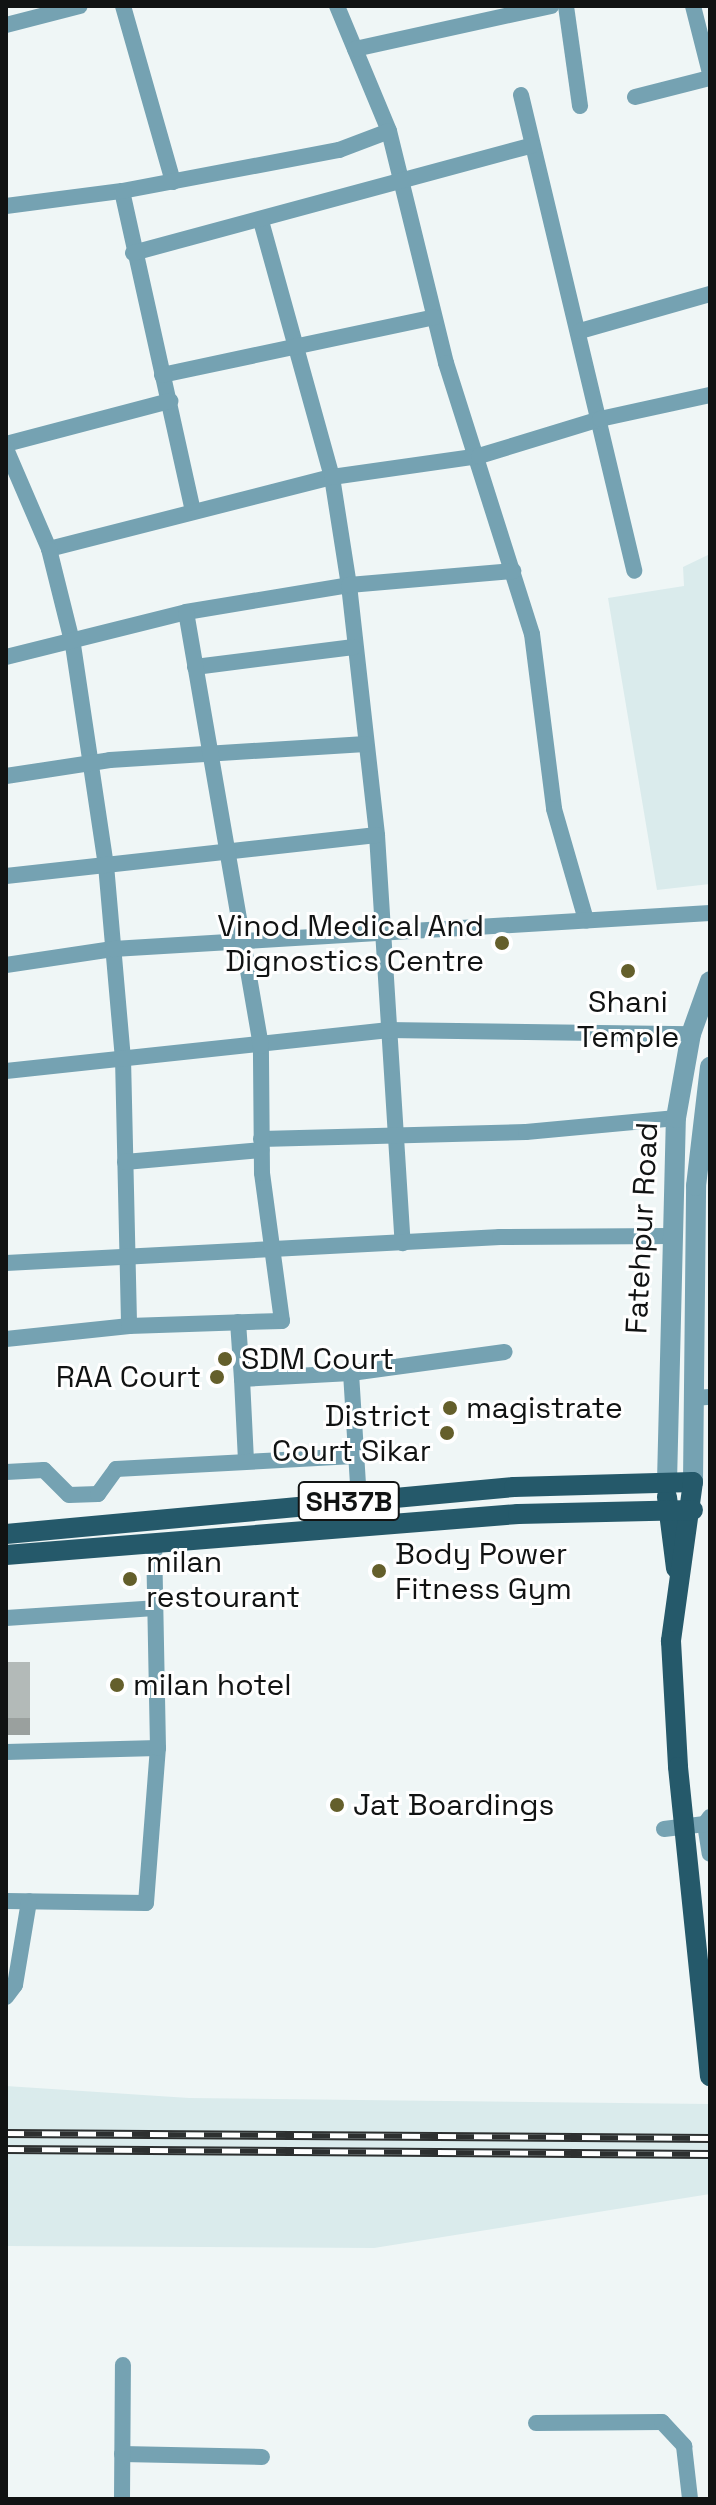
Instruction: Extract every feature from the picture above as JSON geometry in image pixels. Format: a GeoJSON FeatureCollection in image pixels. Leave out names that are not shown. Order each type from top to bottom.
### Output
{"type":"FeatureCollection","features":[{"type":"Feature","properties":{"kind":"main road"},"geometry":{"type":"LineString","coordinates":[[667,1482],[677,1576]]}},
{"type":"Feature","properties":{"kind":"main road","name":"SH37B"},"geometry":{"type":"LineString","coordinates":[[6,1534],[514,1487],[693,1482]]}},
{"type":"Feature","properties":{"kind":"main road"},"geometry":{"type":"LineString","coordinates":[[693,1482],[693,1510],[677,1576],[671,1641],[678,1767],[710,2076]]}},
{"type":"Feature","properties":{"kind":"main road","name":"SH37B"},"geometry":{"type":"LineString","coordinates":[[6,1555],[518,1514],[693,1510]]}},
{"type":"Feature","properties":{"kind":"street"},"geometry":{"type":"LineString","coordinates":[[6,25],[80,6]]}},
{"type":"Feature","properties":{"kind":"street"},"geometry":{"type":"LineString","coordinates":[[123,6],[173,182]]}},
{"type":"Feature","properties":{"kind":"street"},"geometry":{"type":"LineString","coordinates":[[337,6],[389,131],[434,317],[532,634],[554,809],[586,920]]}},
{"type":"Feature","properties":{"kind":"street"},"geometry":{"type":"LineString","coordinates":[[355,49],[551,6]]}},
{"type":"Feature","properties":{"kind":"street"},"geometry":{"type":"LineString","coordinates":[[566,6],[580,106]]}},
{"type":"Feature","properties":{"kind":"street"},"geometry":{"type":"LineString","coordinates":[[635,97],[710,76],[704,23],[693,6]]}},
{"type":"Feature","properties":{"kind":"street"},"geometry":{"type":"LineString","coordinates":[[521,95],[580,331],[634,571]]}},
{"type":"Feature","properties":{"kind":"street"},"geometry":{"type":"LineString","coordinates":[[6,206],[122,191],[339,150],[389,131]]}},
{"type":"Feature","properties":{"kind":"street"},"geometry":{"type":"LineString","coordinates":[[133,253],[261,221],[532,145]]}},
{"type":"Feature","properties":{"kind":"street"},"geometry":{"type":"LineString","coordinates":[[122,191],[133,253],[193,510]]}},
{"type":"Feature","properties":{"kind":"street"},"geometry":{"type":"LineString","coordinates":[[261,221],[332,477],[349,585],[377,835],[381,936],[403,1243]]}},
{"type":"Feature","properties":{"kind":"street"},"geometry":{"type":"LineString","coordinates":[[580,331],[710,294]]}},
{"type":"Feature","properties":{"kind":"street"},"geometry":{"type":"LineString","coordinates":[[162,375],[293,344],[434,317]]}},
{"type":"Feature","properties":{"kind":"street"},"geometry":{"type":"LineString","coordinates":[[49,549],[332,477],[479,456],[600,419],[710,395]]}},
{"type":"Feature","properties":{"kind":"street"},"geometry":{"type":"LineString","coordinates":[[129,1326],[123,1058],[106,865],[93,762],[73,645],[49,549],[6,447],[170,401]]}},
{"type":"Feature","properties":{"kind":"street"},"geometry":{"type":"LineString","coordinates":[[6,657],[73,645],[186,612],[349,585],[513,571]]}},
{"type":"Feature","properties":{"kind":"street"},"geometry":{"type":"LineString","coordinates":[[6,1339],[129,1326],[282,1321],[261,1144],[261,1046],[186,612]]}},
{"type":"Feature","properties":{"kind":"street"},"geometry":{"type":"LineString","coordinates":[[195,667],[354,647]]}},
{"type":"Feature","properties":{"kind":"street"},"geometry":{"type":"LineString","coordinates":[[6,776],[93,762],[171,760],[211,752],[366,744]]}},
{"type":"Feature","properties":{"kind":"street"},"geometry":{"type":"LineString","coordinates":[[6,876],[377,835]]}},
{"type":"Feature","properties":{"kind":"street"},"geometry":{"type":"LineString","coordinates":[[6,965],[113,949],[381,936],[710,913]]}},
{"type":"Feature","properties":{"kind":"street","name":"Fatehpur Road"},"geometry":{"type":"LineString","coordinates":[[667,1482],[670,1236],[676,1118],[691,1034],[710,981]]}},
{"type":"Feature","properties":{"kind":"street"},"geometry":{"type":"LineString","coordinates":[[6,1071],[261,1046],[387,1030],[691,1034]]}},
{"type":"Feature","properties":{"kind":"street"},"geometry":{"type":"LineString","coordinates":[[693,1482],[702,1398],[702,1270],[696,1186],[710,1067]]}},
{"type":"Feature","properties":{"kind":"street"},"geometry":{"type":"LineString","coordinates":[[125,1162],[261,1144],[395,1133],[526,1132],[676,1118]]}},
{"type":"Feature","properties":{"kind":"street"},"geometry":{"type":"LineString","coordinates":[[6,1263],[500,1237],[670,1236]]}},
{"type":"Feature","properties":{"kind":"street"},"geometry":{"type":"LineString","coordinates":[[238,1322],[246,1460]]}},
{"type":"Feature","properties":{"kind":"street"},"geometry":{"type":"LineString","coordinates":[[242,1379],[351,1373],[505,1352]]}},
{"type":"Feature","properties":{"kind":"street"},"geometry":{"type":"LineString","coordinates":[[351,1373],[359,1500]]}},
{"type":"Feature","properties":{"kind":"street"},"geometry":{"type":"LineString","coordinates":[[6,1472],[44,1470],[69,1495],[98,1494],[116,1469],[354,1456]]}},
{"type":"Feature","properties":{"kind":"street"},"geometry":{"type":"LineString","coordinates":[[6,1901],[146,1903],[158,1748],[154,1543]]}},
{"type":"Feature","properties":{"kind":"street"},"geometry":{"type":"LineString","coordinates":[[6,1618],[155,1608]]}},
{"type":"Feature","properties":{"kind":"street"},"geometry":{"type":"LineString","coordinates":[[6,1752],[158,1748]]}},
{"type":"Feature","properties":{"kind":"street"},"geometry":{"type":"LineString","coordinates":[[664,1829],[708,1820],[710,1854]]}},
{"type":"Feature","properties":{"kind":"street"},"geometry":{"type":"LineString","coordinates":[[6,1997],[15,1985],[29,1901]]}},
{"type":"Feature","properties":{"kind":"street"},"geometry":{"type":"LineString","coordinates":[[122,2499],[123,2365]]}},
{"type":"Feature","properties":{"kind":"street"},"geometry":{"type":"LineString","coordinates":[[536,2423],[644,2418],[662,2422],[684,2446],[690,2499]]}},
{"type":"Feature","properties":{"kind":"street"},"geometry":{"type":"LineString","coordinates":[[122,2454],[262,2457]]}},
{"type":"Feature","properties":{"kind":"shaded area"},"geometry":{"type":"Polygon","coordinates":[[[710,554],[710,884],[657,890],[608,598],[684,586],[683,567],[710,554]]]}},
{"type":"Feature","properties":{"kind":"shaded area"},"geometry":{"type":"Polygon","coordinates":[[[6,2086],[189,2098],[710,2104],[710,2194],[374,2248],[6,2246],[6,2086]]]}},
{"type":"Feature","properties":{"kind":"building"},"geometry":{"type":"Polygon","coordinates":[[[6,1662],[30,1662],[30,1718],[6,1718],[6,1662]]]}},
{"type":"Feature","properties":{"kind":"railway"},"geometry":{"type":"LineString","coordinates":[[6,2133],[710,2138]]}},
{"type":"Feature","properties":{"kind":"railway"},"geometry":{"type":"LineString","coordinates":[[6,2149],[710,2154]]}},
{"type":"Feature","properties":{"kind":"place","name":"Vinod Medical And Dignostics Centre"},"geometry":{"type":"Point","coordinates":[502,943]}},
{"type":"Feature","properties":{"kind":"place","name":"Shani Temple"},"geometry":{"type":"Point","coordinates":[628,971]}},
{"type":"Feature","properties":{"kind":"place","name":"SDM Court"},"geometry":{"type":"Point","coordinates":[225,1359]}},
{"type":"Feature","properties":{"kind":"place","name":"RAA Court"},"geometry":{"type":"Point","coordinates":[217,1377]}},
{"type":"Feature","properties":{"kind":"place","name":"magistrate"},"geometry":{"type":"Point","coordinates":[450,1408]}},
{"type":"Feature","properties":{"kind":"place","name":"District Court Sikar"},"geometry":{"type":"Point","coordinates":[447,1433]}},
{"type":"Feature","properties":{"kind":"place","name":"Body Power Fitness Gym"},"geometry":{"type":"Point","coordinates":[379,1571]}},
{"type":"Feature","properties":{"kind":"place","name":"milan restourant"},"geometry":{"type":"Point","coordinates":[130,1579]}},
{"type":"Feature","properties":{"kind":"place","name":"milan hotel"},"geometry":{"type":"Point","coordinates":[117,1685]}},
{"type":"Feature","properties":{"kind":"place","name":"Jat Boardings"},"geometry":{"type":"Point","coordinates":[337,1805]}}]}
